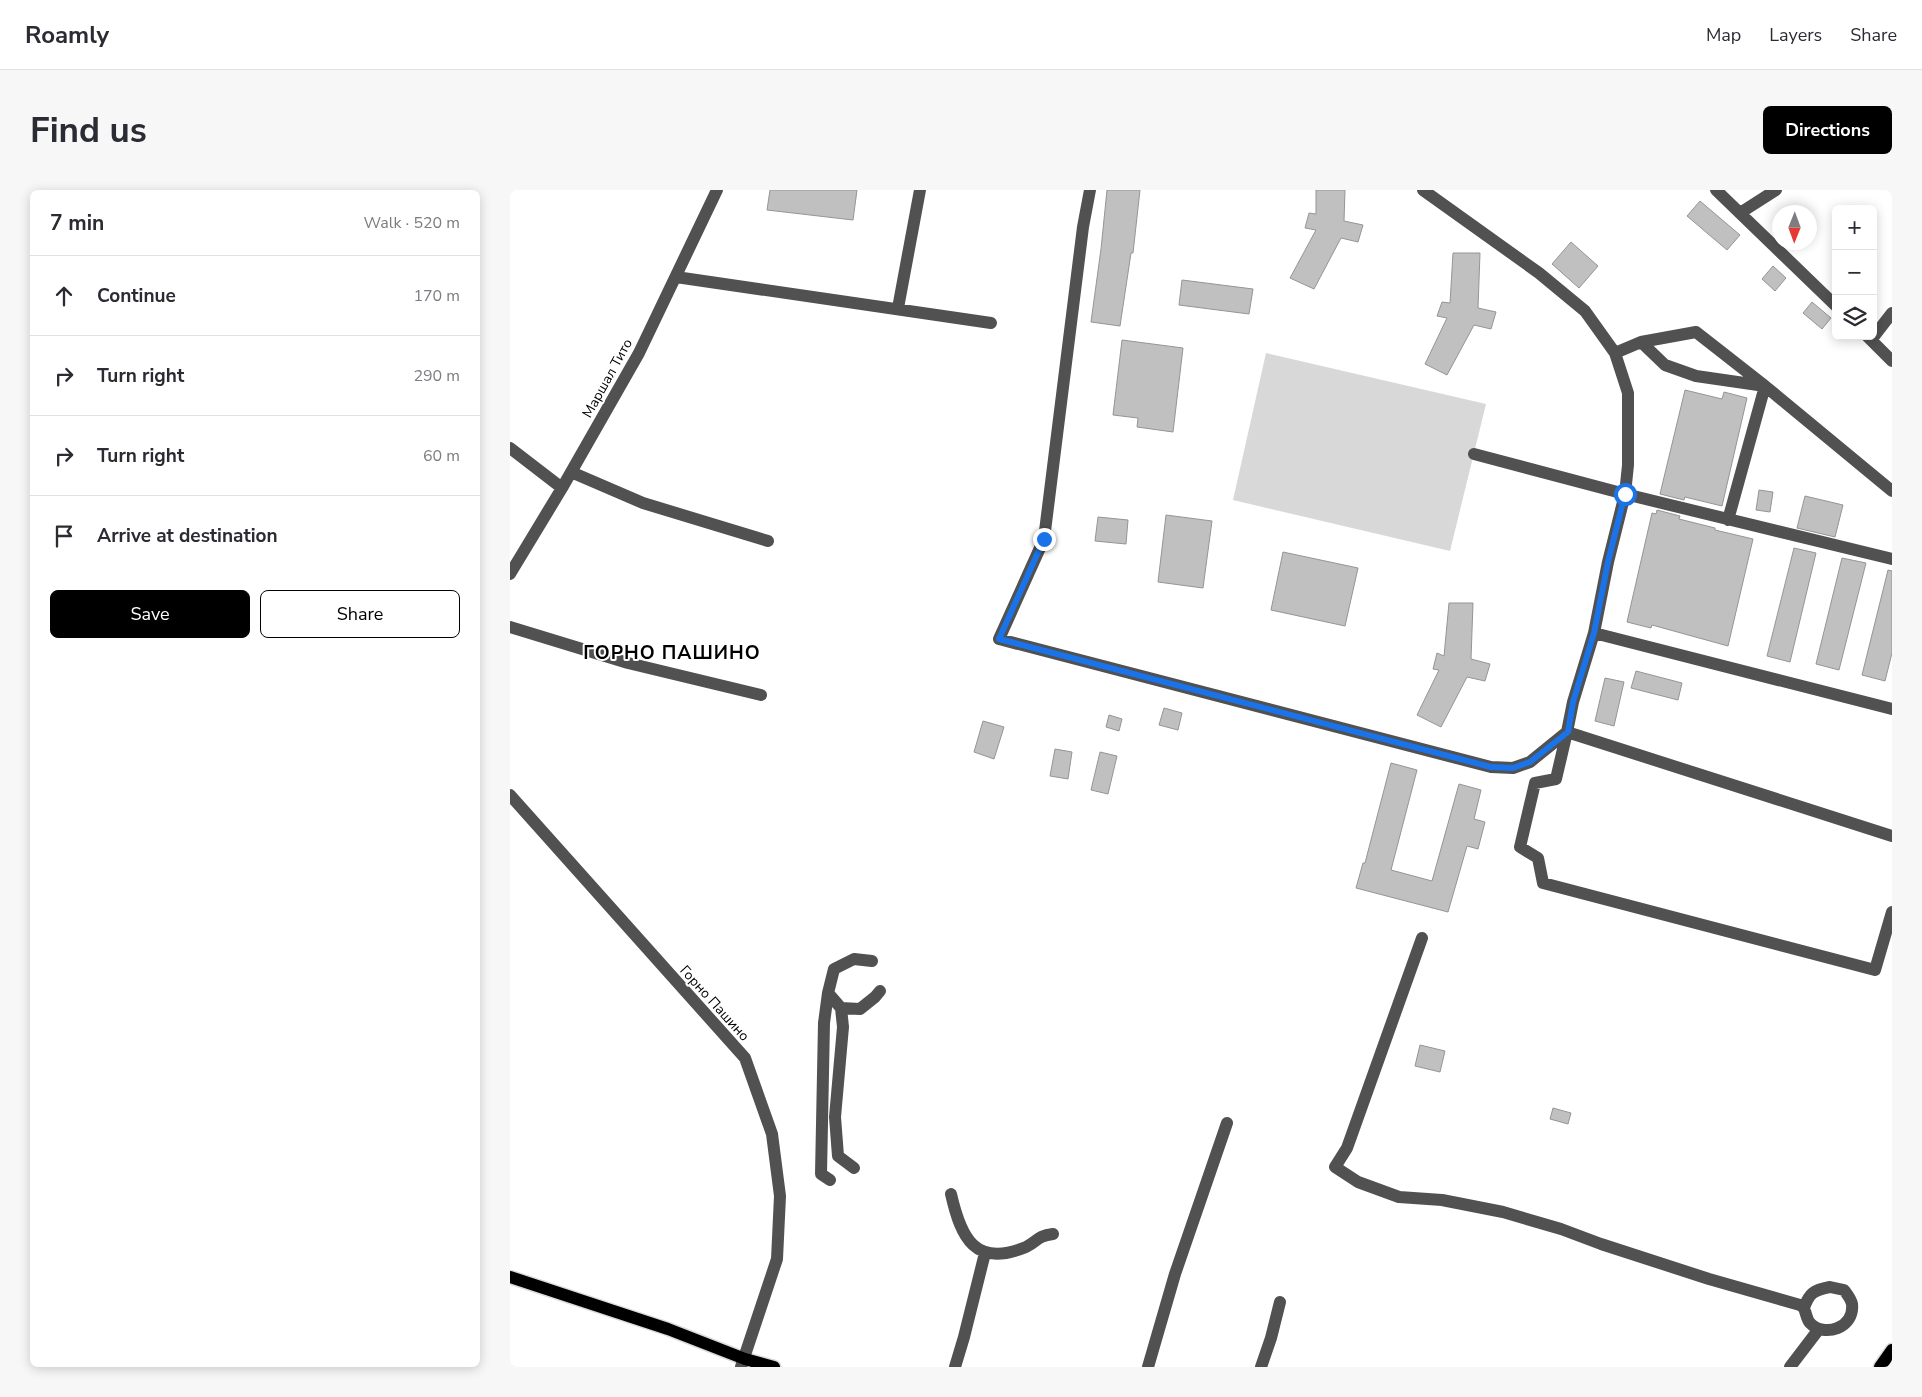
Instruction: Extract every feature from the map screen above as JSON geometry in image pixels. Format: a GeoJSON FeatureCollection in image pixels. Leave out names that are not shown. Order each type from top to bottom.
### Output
{"type":"FeatureCollection","features":[{"type":"Feature","properties":{"kind":"main road"},"geometry":{"type":"LineString","coordinates":[[510,1277],[668,1329],[743,1363],[774,1367]]}},
{"type":"Feature","properties":{"kind":"main road"},"geometry":{"type":"LineString","coordinates":[[1880,1367],[1892,1350]]}},
{"type":"Feature","properties":{"kind":"street","name":"Маршал Тито"},"geometry":{"type":"LineString","coordinates":[[510,574],[562,488],[639,353],[717,190]]}},
{"type":"Feature","properties":{"kind":"street"},"geometry":{"type":"LineString","coordinates":[[898,308],[920,190]]}},
{"type":"Feature","properties":{"kind":"street"},"geometry":{"type":"LineString","coordinates":[[1090,190],[1083,227],[1044,539],[999,639],[1491,767],[1513,768],[1530,762],[1568,732]]}},
{"type":"Feature","properties":{"kind":"street"},"geometry":{"type":"LineString","coordinates":[[1423,190],[1539,273],[1585,311],[1615,353],[1628,393],[1628,465],[1625,494],[1608,562],[1594,633],[1573,702],[1568,732],[1556,779],[1535,783],[1520,847],[1538,858],[1543,883],[1875,970],[1892,912]]}},
{"type":"Feature","properties":{"kind":"street"},"geometry":{"type":"LineString","coordinates":[[1716,190],[1832,302]]}},
{"type":"Feature","properties":{"kind":"street"},"geometry":{"type":"LineString","coordinates":[[1740,213],[1776,190]]}},
{"type":"Feature","properties":{"kind":"street"},"geometry":{"type":"LineString","coordinates":[[676,277],[991,322]]}},
{"type":"Feature","properties":{"kind":"street"},"geometry":{"type":"LineString","coordinates":[[1877,329],[1892,313]]}},
{"type":"Feature","properties":{"kind":"street"},"geometry":{"type":"LineString","coordinates":[[1615,353],[1641,342],[1696,332],[1765,386],[1892,491]]}},
{"type":"Feature","properties":{"kind":"street"},"geometry":{"type":"LineString","coordinates":[[1871,340],[1892,361]]}},
{"type":"Feature","properties":{"kind":"street"},"geometry":{"type":"LineString","coordinates":[[1641,342],[1665,365],[1696,376],[1765,386]]}},
{"type":"Feature","properties":{"kind":"street"},"geometry":{"type":"LineString","coordinates":[[1728,520],[1765,386]]}},
{"type":"Feature","properties":{"kind":"street"},"geometry":{"type":"LineString","coordinates":[[510,448],[562,488]]}},
{"type":"Feature","properties":{"kind":"street"},"geometry":{"type":"LineString","coordinates":[[1474,454],[1728,520],[1892,559]]}},
{"type":"Feature","properties":{"kind":"street"},"geometry":{"type":"LineString","coordinates":[[571,472],[643,503],[768,541]]}},
{"type":"Feature","properties":{"kind":"street"},"geometry":{"type":"LineString","coordinates":[[510,627],[628,663],[761,695]]}},
{"type":"Feature","properties":{"kind":"street"},"geometry":{"type":"LineString","coordinates":[[1594,633],[1892,709]]}},
{"type":"Feature","properties":{"kind":"street"},"geometry":{"type":"LineString","coordinates":[[1568,732],[1892,836]]}},
{"type":"Feature","properties":{"kind":"street","name":"Горно Пашино"},"geometry":{"type":"LineString","coordinates":[[510,796],[745,1058],[772,1134],[780,1196],[777,1259],[743,1363]]}},
{"type":"Feature","properties":{"kind":"street"},"geometry":{"type":"LineString","coordinates":[[1422,938],[1347,1148],[1335,1167],[1358,1182],[1398,1197],[1442,1200],[1503,1212],[1561,1229],[1710,1279],[1800,1305],[1804,1308],[1810,1323],[1819,1329],[1834,1329],[1844,1326],[1850,1317],[1852,1304],[1844,1290],[1830,1287],[1818,1290],[1808,1296],[1804,1308]]}},
{"type":"Feature","properties":{"kind":"street"},"geometry":{"type":"LineString","coordinates":[[830,1180],[821,1174],[824,1023],[828,993],[834,969],[854,959],[872,961]]}},
{"type":"Feature","properties":{"kind":"street"},"geometry":{"type":"LineString","coordinates":[[841,1008],[860,1009],[875,998],[880,991]]}},
{"type":"Feature","properties":{"kind":"street"},"geometry":{"type":"LineString","coordinates":[[828,993],[841,1008],[843,1027],[835,1117],[838,1156],[854,1168]]}},
{"type":"Feature","properties":{"kind":"street"},"geometry":{"type":"LineString","coordinates":[[1148,1367],[1175,1274],[1227,1123]]}},
{"type":"Feature","properties":{"kind":"street"},"geometry":{"type":"LineString","coordinates":[[951,1194],[957,1218],[970,1242],[985,1253],[1007,1253],[1028,1246],[1042,1235],[1053,1234]]}},
{"type":"Feature","properties":{"kind":"street"},"geometry":{"type":"LineString","coordinates":[[955,1367],[985,1253]]}},
{"type":"Feature","properties":{"kind":"street"},"geometry":{"type":"LineString","coordinates":[[1261,1367],[1280,1302]]}},
{"type":"Feature","properties":{"kind":"street"},"geometry":{"type":"LineString","coordinates":[[1790,1367],[1819,1329]]}},
{"type":"Feature","properties":{"kind":"shaded area"},"geometry":{"type":"Polygon","coordinates":[[[1266,353],[1486,404],[1450,551],[1233,500],[1266,353]]]}},
{"type":"Feature","properties":{"kind":"building"},"geometry":{"type":"Polygon","coordinates":[[[770,190],[857,190],[853,220],[767,210],[770,190]]]}},
{"type":"Feature","properties":{"kind":"building"},"geometry":{"type":"Polygon","coordinates":[[[1107,190],[1140,190],[1133,253],[1131,253],[1120,326],[1091,322],[1107,190]]]}},
{"type":"Feature","properties":{"kind":"building"},"geometry":{"type":"Polygon","coordinates":[[[1316,190],[1345,190],[1344,221],[1363,225],[1358,242],[1341,238],[1314,289],[1290,278],[1316,230],[1305,228],[1309,213],[1316,214],[1316,190]]]}},
{"type":"Feature","properties":{"kind":"building"},"geometry":{"type":"Polygon","coordinates":[[[1700,201],[1740,235],[1727,250],[1687,216],[1700,201]]]}},
{"type":"Feature","properties":{"kind":"building"},"geometry":{"type":"Polygon","coordinates":[[[1571,242],[1598,266],[1579,288],[1552,264],[1571,242]]]}},
{"type":"Feature","properties":{"kind":"building"},"geometry":{"type":"Polygon","coordinates":[[[1453,253],[1480,253],[1478,308],[1496,312],[1491,329],[1474,325],[1447,375],[1425,364],[1447,318],[1437,316],[1442,302],[1450,303],[1453,253]]]}},
{"type":"Feature","properties":{"kind":"building"},"geometry":{"type":"Polygon","coordinates":[[[1773,266],[1786,278],[1775,291],[1762,279],[1773,266]]]}},
{"type":"Feature","properties":{"kind":"building"},"geometry":{"type":"Polygon","coordinates":[[[1182,280],[1253,289],[1249,314],[1179,305],[1182,280]]]}},
{"type":"Feature","properties":{"kind":"building"},"geometry":{"type":"Polygon","coordinates":[[[1812,302],[1831,318],[1822,329],[1803,313],[1812,302]]]}},
{"type":"Feature","properties":{"kind":"building"},"geometry":{"type":"Polygon","coordinates":[[[1122,340],[1183,348],[1173,432],[1137,427],[1138,418],[1113,415],[1122,340]]]}},
{"type":"Feature","properties":{"kind":"building"},"geometry":{"type":"Polygon","coordinates":[[[1685,390],[1722,399],[1724,392],[1747,398],[1722,506],[1685,497],[1684,500],[1660,494],[1685,390]]]}},
{"type":"Feature","properties":{"kind":"building"},"geometry":{"type":"Polygon","coordinates":[[[1759,490],[1773,492],[1770,512],[1756,510],[1759,490]]]}},
{"type":"Feature","properties":{"kind":"building"},"geometry":{"type":"Polygon","coordinates":[[[1805,496],[1843,505],[1835,537],[1797,528],[1805,496]]]}},
{"type":"Feature","properties":{"kind":"building"},"geometry":{"type":"Polygon","coordinates":[[[1657,510],[1680,516],[1679,519],[1715,528],[1715,530],[1753,539],[1728,646],[1652,625],[1651,628],[1627,622],[1652,513],[1656,514],[1657,510]]]}},
{"type":"Feature","properties":{"kind":"building"},"geometry":{"type":"Polygon","coordinates":[[[1166,515],[1212,521],[1203,588],[1158,582],[1166,515]]]}},
{"type":"Feature","properties":{"kind":"building"},"geometry":{"type":"Polygon","coordinates":[[[1098,517],[1128,520],[1126,544],[1095,541],[1098,517]]]}},
{"type":"Feature","properties":{"kind":"building"},"geometry":{"type":"Polygon","coordinates":[[[1794,548],[1816,553],[1790,662],[1767,656],[1794,548]]]}},
{"type":"Feature","properties":{"kind":"building"},"geometry":{"type":"Polygon","coordinates":[[[1283,552],[1358,568],[1345,626],[1271,610],[1283,552]]]}},
{"type":"Feature","properties":{"kind":"building"},"geometry":{"type":"Polygon","coordinates":[[[1842,558],[1866,563],[1839,670],[1816,664],[1842,558]]]}},
{"type":"Feature","properties":{"kind":"building"},"geometry":{"type":"Polygon","coordinates":[[[1888,570],[1892,571],[1892,653],[1885,681],[1862,675],[1888,570]]]}},
{"type":"Feature","properties":{"kind":"building"},"geometry":{"type":"Polygon","coordinates":[[[1449,603],[1473,603],[1471,659],[1490,664],[1485,681],[1467,677],[1441,727],[1417,715],[1439,670],[1433,669],[1437,653],[1444,656],[1449,603]]]}},
{"type":"Feature","properties":{"kind":"building"},"geometry":{"type":"Polygon","coordinates":[[[1636,671],[1682,683],[1678,700],[1631,688],[1636,671]]]}},
{"type":"Feature","properties":{"kind":"building"},"geometry":{"type":"Polygon","coordinates":[[[1605,678],[1624,682],[1614,726],[1595,721],[1605,678]]]}},
{"type":"Feature","properties":{"kind":"building"},"geometry":{"type":"Polygon","coordinates":[[[1164,708],[1182,713],[1178,730],[1159,725],[1164,708]]]}},
{"type":"Feature","properties":{"kind":"building"},"geometry":{"type":"Polygon","coordinates":[[[1109,715],[1122,719],[1119,731],[1106,727],[1109,715]]]}},
{"type":"Feature","properties":{"kind":"building"},"geometry":{"type":"Polygon","coordinates":[[[983,721],[1004,727],[994,759],[974,752],[983,721]]]}},
{"type":"Feature","properties":{"kind":"building"},"geometry":{"type":"Polygon","coordinates":[[[1055,749],[1072,752],[1068,779],[1050,776],[1055,749]]]}},
{"type":"Feature","properties":{"kind":"building"},"geometry":{"type":"Polygon","coordinates":[[[1100,752],[1117,756],[1108,794],[1091,790],[1100,752]]]}},
{"type":"Feature","properties":{"kind":"building"},"geometry":{"type":"Polygon","coordinates":[[[1391,763],[1417,770],[1391,870],[1432,881],[1459,784],[1481,790],[1474,819],[1485,822],[1478,849],[1467,846],[1448,912],[1356,888],[1363,863],[1365,863],[1391,763]]]}},
{"type":"Feature","properties":{"kind":"building"},"geometry":{"type":"Polygon","coordinates":[[[1420,1045],[1445,1051],[1440,1072],[1415,1066],[1420,1045]]]}},
{"type":"Feature","properties":{"kind":"building"},"geometry":{"type":"Polygon","coordinates":[[[1553,1108],[1571,1113],[1568,1124],[1550,1119],[1553,1108]]]}},
{"type":"Feature","properties":{"kind":"district","name":"ГОРНО ПАШИНО"},"geometry":{"type":"Point","coordinates":[672,652]}},
{"type":"Feature","properties":{"kind":"route"},"geometry":{"type":"LineString","coordinates":[[1044,539],[999,639],[1491,767],[1513,768],[1530,762],[1568,732],[1573,702],[1594,633],[1608,562],[1625,494]]}}]}
